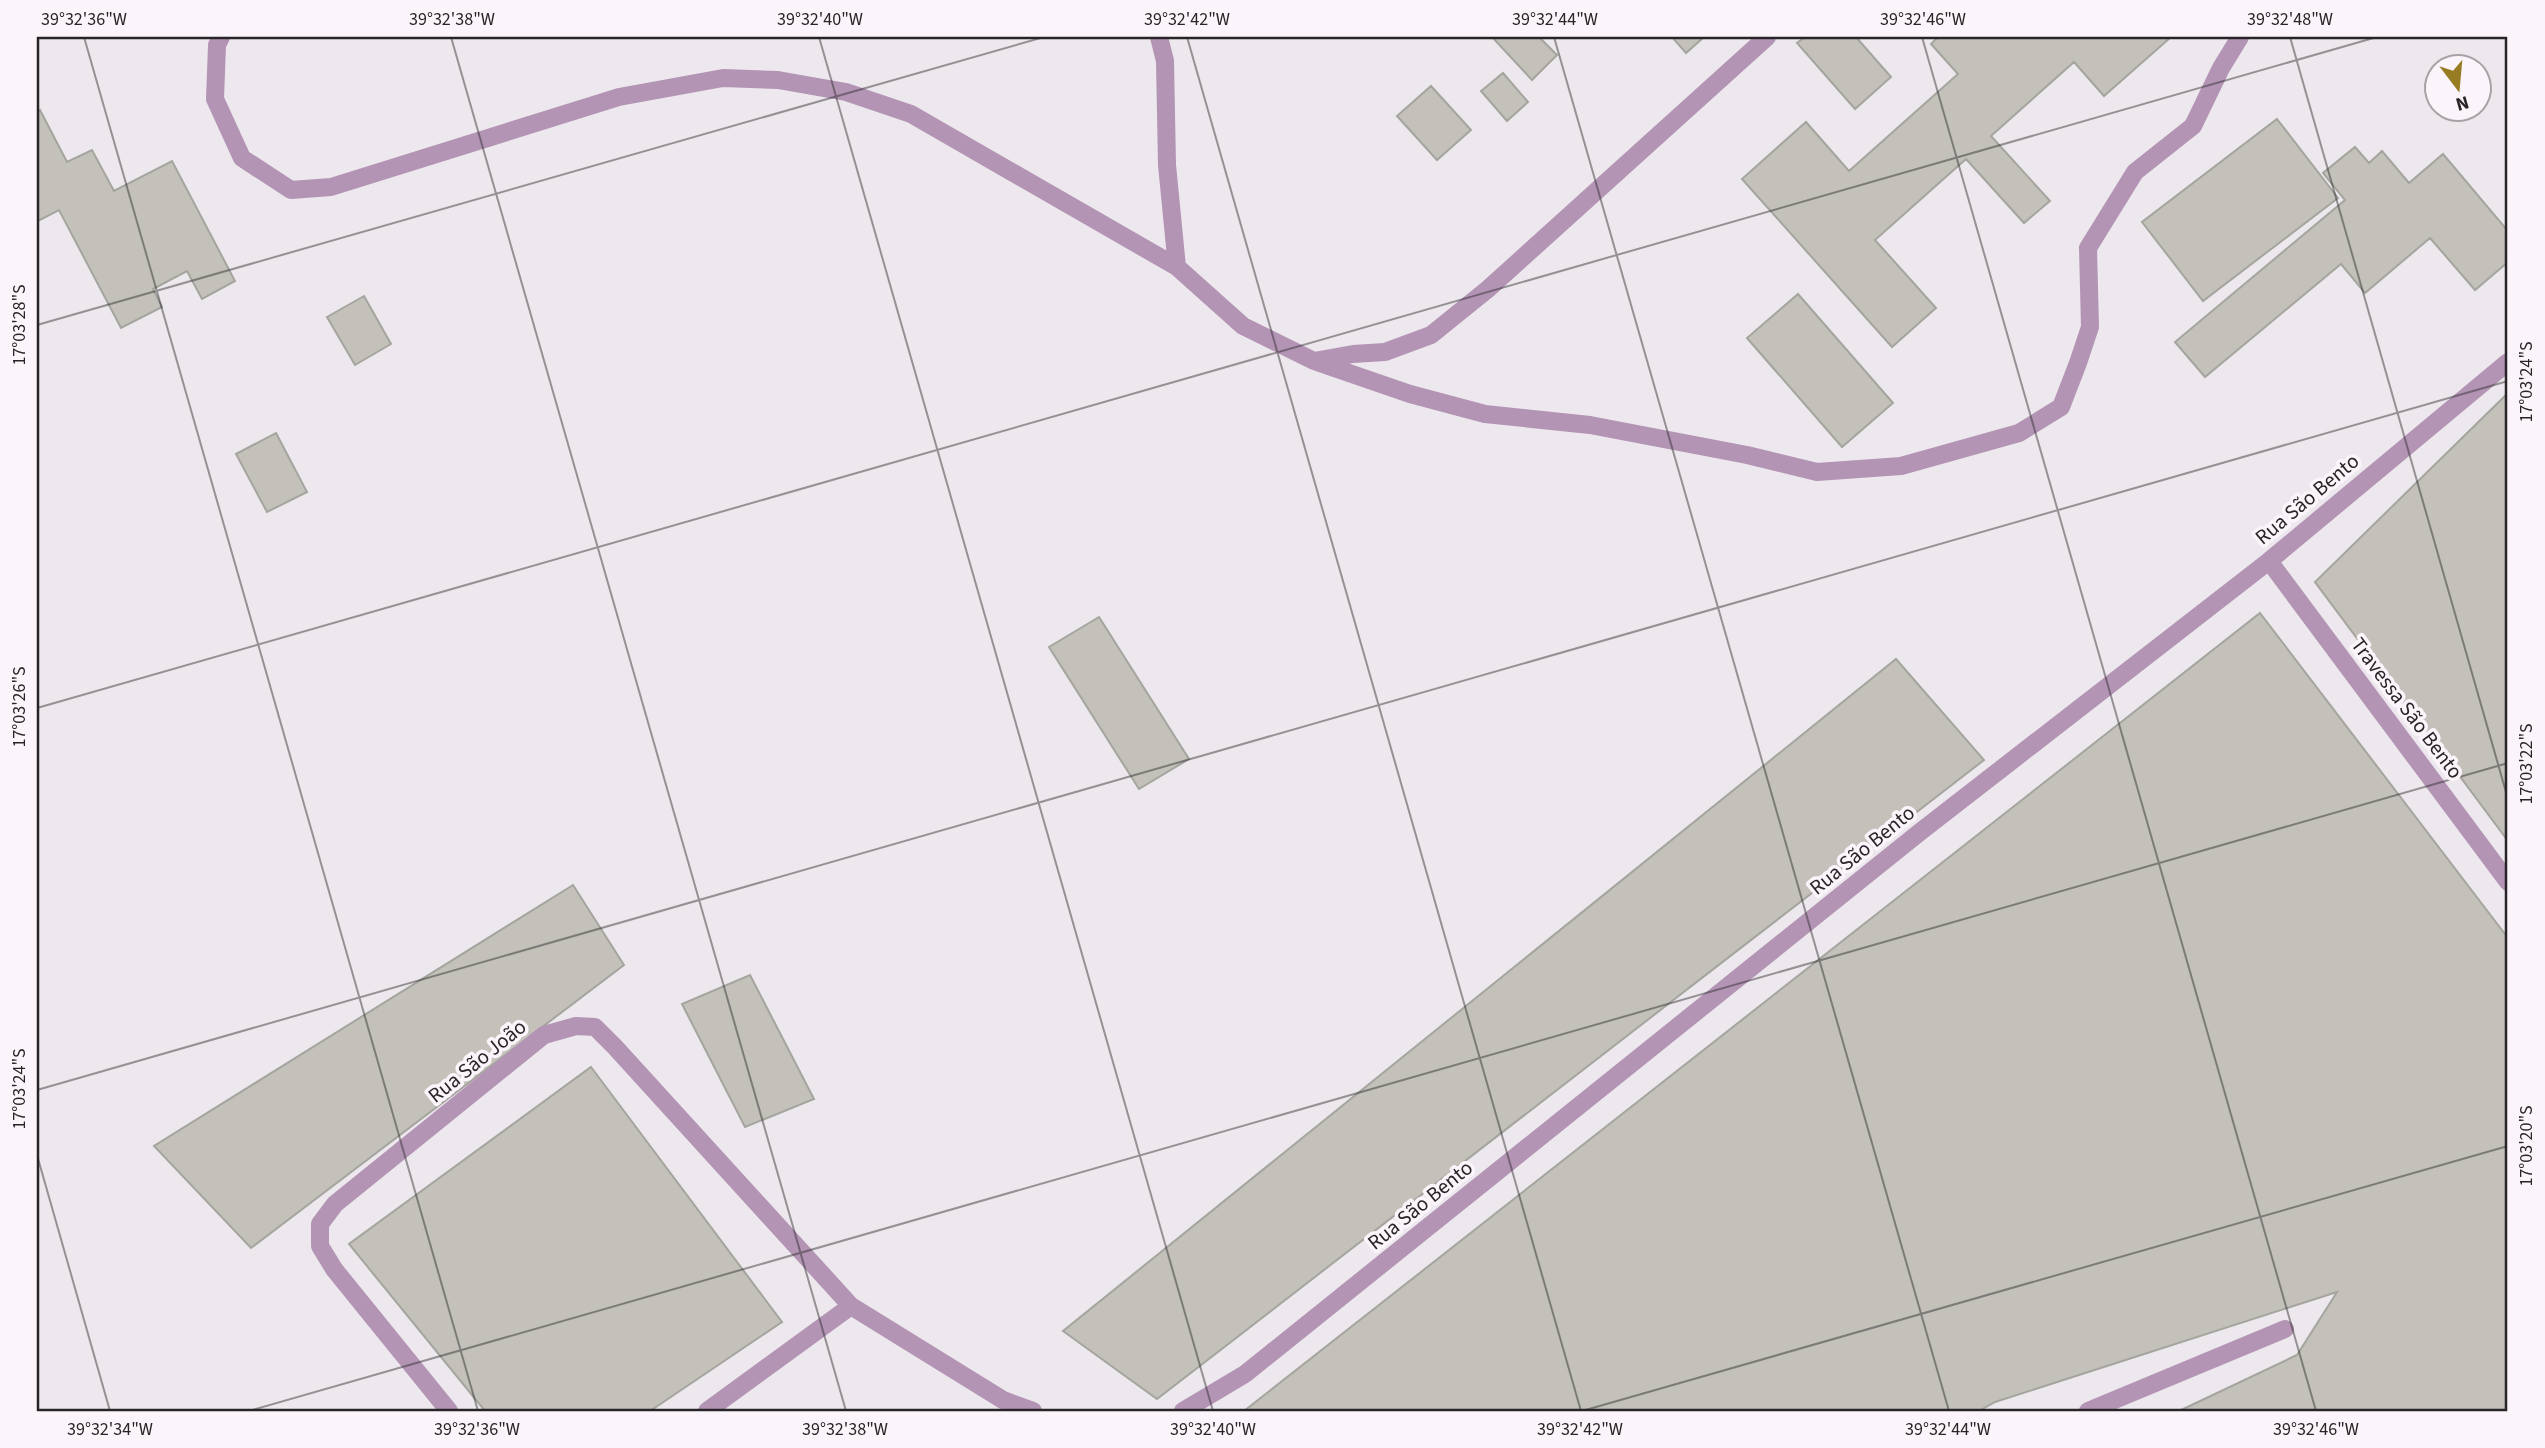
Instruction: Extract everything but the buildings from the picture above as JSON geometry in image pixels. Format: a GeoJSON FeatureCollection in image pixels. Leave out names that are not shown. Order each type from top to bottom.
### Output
{"type":"FeatureCollection","features":[{"type":"Feature","properties":{"kind":"street"},"geometry":{"type":"LineString","coordinates":[[221,37],[217,45],[215,99],[242,158],[291,190],[331,187],[619,97],[723,78],[778,80],[846,92],[911,114],[1177,267],[1243,326],[1314,361],[1410,394],[1485,414],[1590,425],[1747,455],[1817,472],[1901,466],[2018,433],[2061,407],[2091,327],[2088,248],[2135,172],[2193,126],[2221,68],[2240,37]]}},
{"type":"Feature","properties":{"kind":"street"},"geometry":{"type":"LineString","coordinates":[[1159,37],[1165,61],[1167,165],[1177,267]]}},
{"type":"Feature","properties":{"kind":"street"},"geometry":{"type":"LineString","coordinates":[[1314,361],[1385,352],[1431,335],[1488,289],[1767,37]]}},
{"type":"Feature","properties":{"kind":"street","name":"Rua São Bento"},"geometry":{"type":"LineString","coordinates":[[1183,1411],[1245,1374],[1909,841],[2269,561],[2508,362]]}},
{"type":"Feature","properties":{"kind":"street","name":"Travessa São Bento"},"geometry":{"type":"LineString","coordinates":[[2269,561],[2508,882]]}},
{"type":"Feature","properties":{"kind":"street","name":"Rua São João"},"geometry":{"type":"LineString","coordinates":[[449,1411],[334,1269],[320,1246],[320,1224],[335,1204],[544,1035],[576,1026],[595,1027],[615,1047],[851,1306],[1003,1400],[1033,1411]]}},
{"type":"Feature","properties":{"kind":"street"},"geometry":{"type":"LineString","coordinates":[[707,1411],[851,1306]]}},
{"type":"Feature","properties":{"kind":"street"},"geometry":{"type":"LineString","coordinates":[[2088,1411],[2285,1329]]}}]}
